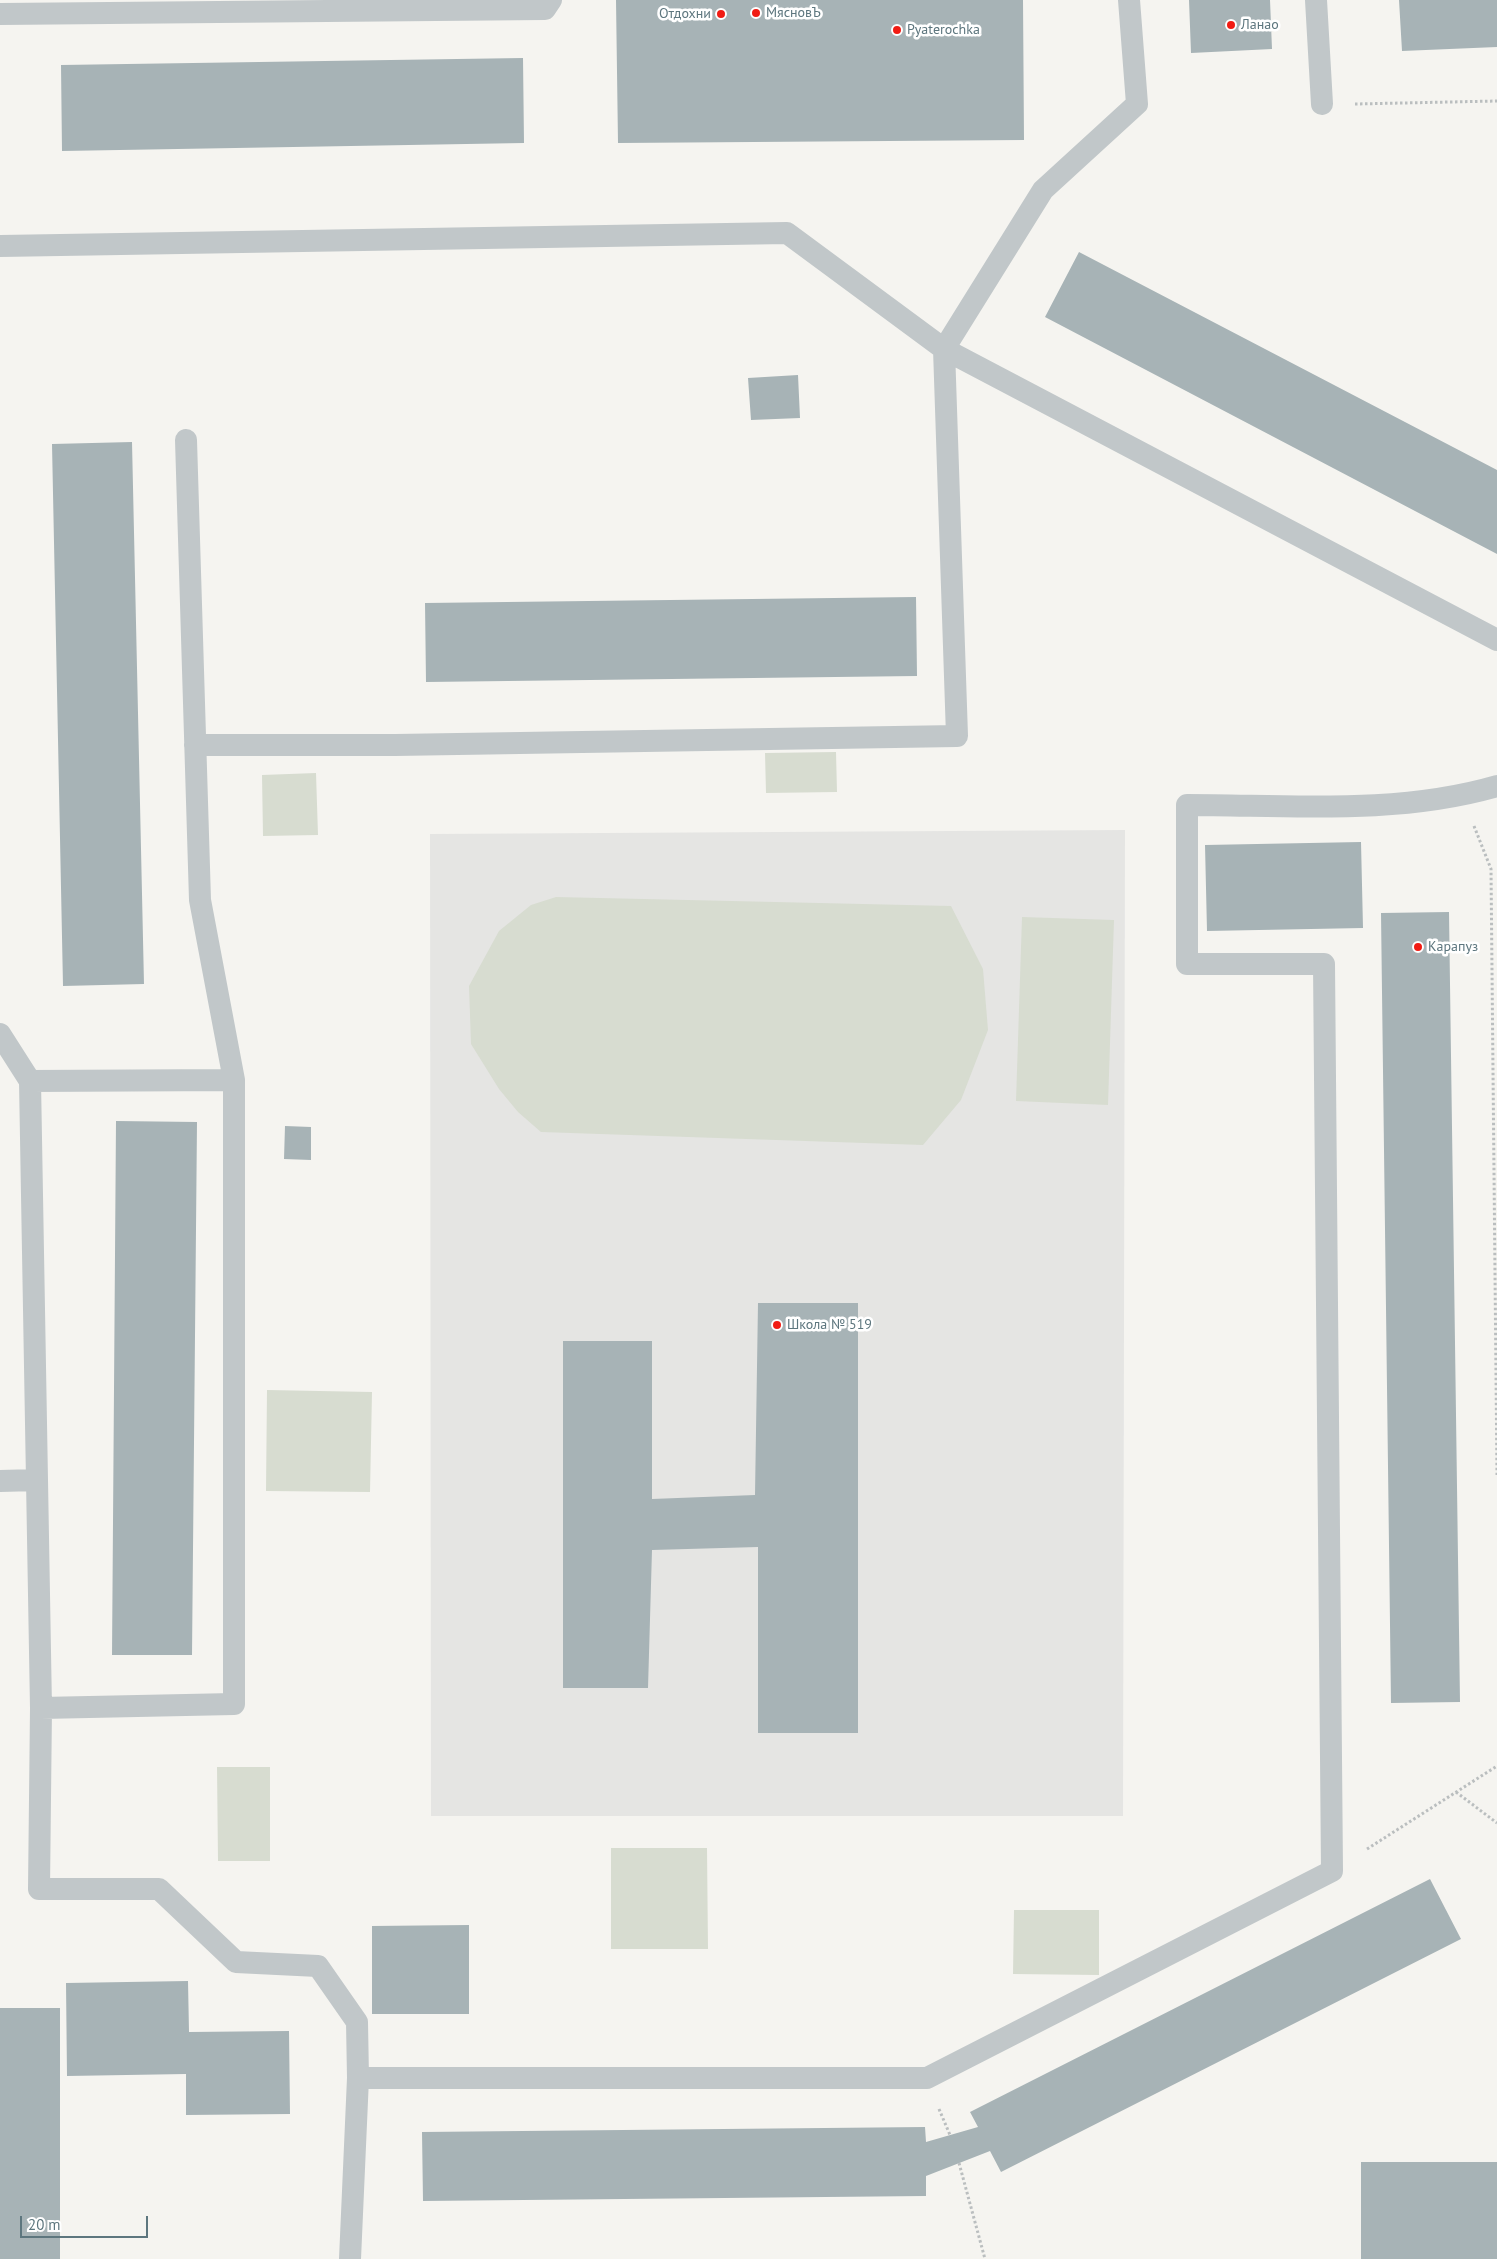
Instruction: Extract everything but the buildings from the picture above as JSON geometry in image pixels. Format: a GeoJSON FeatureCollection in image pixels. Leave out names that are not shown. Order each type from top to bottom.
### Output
{"type":"FeatureCollection","features":[{"type":"Feature","properties":{"kind":"lane"},"geometry":{"type":"LineString","coordinates":[[0,14],[546,10],[552,0]]}},
{"type":"Feature","properties":{"kind":"lane"},"geometry":{"type":"LineString","coordinates":[[195,745],[395,745],[957,736],[944,349],[1043,190],[1137,104],[1129,0]]}},
{"type":"Feature","properties":{"kind":"lane"},"geometry":{"type":"LineString","coordinates":[[1316,0],[1322,104]]}},
{"type":"Feature","properties":{"kind":"lane"},"geometry":{"type":"LineString","coordinates":[[0,246],[787,233],[944,349],[1497,640]]}},
{"type":"Feature","properties":{"kind":"lane"},"geometry":{"type":"LineString","coordinates":[[41,1708],[234,1704],[234,1080],[200,900],[186,440]]}},
{"type":"Feature","properties":{"kind":"lane"},"geometry":{"type":"LineString","coordinates":[[358,2078],[927,2078],[1332,1871],[1324,964],[1187,964],[1187,805],[1405,805],[1462,796],[1497,786]]}},
{"type":"Feature","properties":{"kind":"lane"},"geometry":{"type":"LineString","coordinates":[[0,1034],[30,1081],[41,1708],[39,1889],[159,1889],[236,1962],[318,1966],[357,2022],[358,2078],[350,2259]]}},
{"type":"Feature","properties":{"kind":"lane"},"geometry":{"type":"LineString","coordinates":[[30,1081],[234,1080]]}},
{"type":"Feature","properties":{"kind":"lane"},"geometry":{"type":"LineString","coordinates":[[0,1481],[37,1480]]}},
{"type":"Feature","properties":{"kind":"path"},"geometry":{"type":"LineString","coordinates":[[1322,104],[1497,101]]}},
{"type":"Feature","properties":{"kind":"path"},"geometry":{"type":"LineString","coordinates":[[1462,796],[1491,869],[1497,1475]]}},
{"type":"Feature","properties":{"kind":"path"},"geometry":{"type":"LineString","coordinates":[[1332,1871],[1497,1766]]}},
{"type":"Feature","properties":{"kind":"path"},"geometry":{"type":"LineString","coordinates":[[1456,1792],[1497,1823]]}},
{"type":"Feature","properties":{"kind":"path"},"geometry":{"type":"LineString","coordinates":[[959,2163],[985,2259]]}},
{"type":"Feature","properties":{"kind":"shaded area"},"geometry":{"type":"Polygon","coordinates":[[[836,752],[837,792],[766,793],[765,753],[836,752]]]}},
{"type":"Feature","properties":{"kind":"shaded area"},"geometry":{"type":"Polygon","coordinates":[[[316,773],[318,835],[263,836],[262,775],[316,773]]]}},
{"type":"Feature","properties":{"kind":"shaded area","name":"Школа № 519"},"geometry":{"type":"Polygon","coordinates":[[[1125,830],[1123,1816],[431,1816],[430,834],[1125,830]]]}},
{"type":"Feature","properties":{"kind":"shaded area"},"geometry":{"type":"Polygon","coordinates":[[[556,897],[951,906],[983,969],[988,1030],[961,1100],[923,1145],[541,1132],[518,1112],[499,1089],[471,1044],[469,986],[499,931],[531,905],[556,897]]]}},
{"type":"Feature","properties":{"kind":"shaded area"},"geometry":{"type":"Polygon","coordinates":[[[1022,917],[1114,920],[1108,1105],[1016,1101],[1022,917]]]}},
{"type":"Feature","properties":{"kind":"shaded area"},"geometry":{"type":"Polygon","coordinates":[[[267,1390],[372,1392],[370,1492],[266,1491],[267,1390]]]}},
{"type":"Feature","properties":{"kind":"shaded area"},"geometry":{"type":"Polygon","coordinates":[[[217,1767],[270,1767],[270,1861],[218,1861],[217,1767]]]}},
{"type":"Feature","properties":{"kind":"shaded area"},"geometry":{"type":"Polygon","coordinates":[[[611,1848],[707,1848],[708,1949],[611,1949],[611,1848]]]}},
{"type":"Feature","properties":{"kind":"shaded area"},"geometry":{"type":"Polygon","coordinates":[[[1014,1910],[1099,1910],[1099,1975],[1013,1974],[1014,1910]]]}},
{"type":"Feature","properties":{"kind":"place","name":"МясновЪ"},"geometry":{"type":"Point","coordinates":[756,13]}},
{"type":"Feature","properties":{"kind":"place","name":"Отдохни"},"geometry":{"type":"Point","coordinates":[721,14]}},
{"type":"Feature","properties":{"kind":"place","name":"Ланао"},"geometry":{"type":"Point","coordinates":[1231,25]}},
{"type":"Feature","properties":{"kind":"place","name":"Pyaterochka"},"geometry":{"type":"Point","coordinates":[897,30]}},
{"type":"Feature","properties":{"kind":"place","name":"Карапуз"},"geometry":{"type":"Point","coordinates":[1418,947]}},
{"type":"Feature","properties":{"kind":"place","name":"Школа № 519"},"geometry":{"type":"Point","coordinates":[777,1325]}}]}
